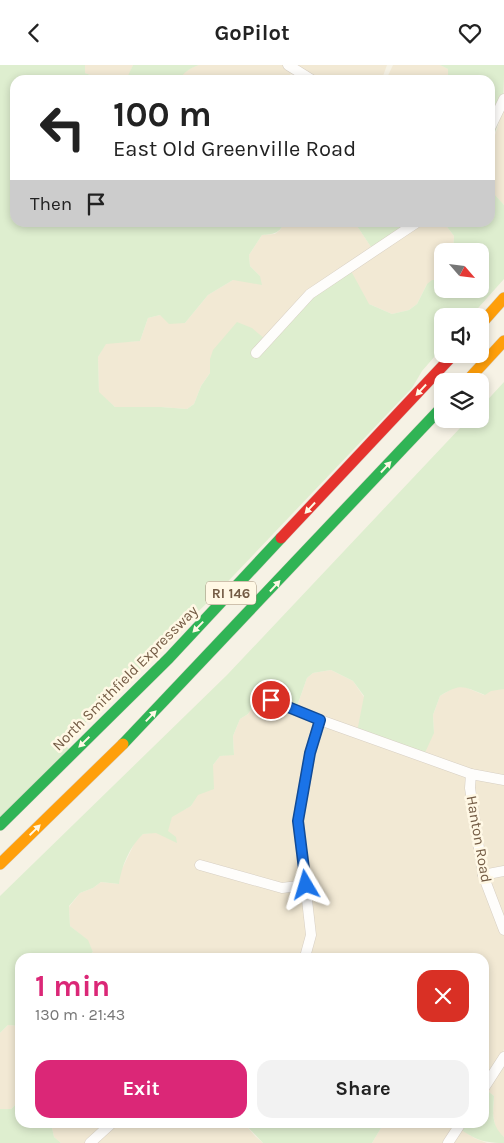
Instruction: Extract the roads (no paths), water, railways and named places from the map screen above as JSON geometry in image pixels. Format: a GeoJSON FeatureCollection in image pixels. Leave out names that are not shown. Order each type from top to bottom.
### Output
{"type":"FeatureCollection","features":[{"type":"Feature","properties":{"kind":"highway"},"geometry":{"type":"LineString","coordinates":[[489,315],[504,298]]}},
{"type":"Feature","properties":{"kind":"highway"},"geometry":{"type":"LineString","coordinates":[[474,373],[504,341]]}},
{"type":"Feature","properties":{"kind":"highway","name":"North Smithfield Expressway"},"geometry":{"type":"LineString","coordinates":[[0,825],[169,658],[446,363]]}},
{"type":"Feature","properties":{"kind":"highway","name":"RI 146"},"geometry":{"type":"LineString","coordinates":[[0,864],[165,701],[434,415]]}},
{"type":"Feature","properties":{"kind":"street"},"geometry":{"type":"LineString","coordinates":[[288,65],[304,75]]}},
{"type":"Feature","properties":{"kind":"street"},"geometry":{"type":"LineString","coordinates":[[495,118],[504,99]]}},
{"type":"Feature","properties":{"kind":"street"},"geometry":{"type":"LineString","coordinates":[[256,353],[310,294],[410,227]]}},
{"type":"Feature","properties":{"kind":"street"},"geometry":{"type":"LineString","coordinates":[[271,700],[320,720],[471,774],[504,780]]}},
{"type":"Feature","properties":{"kind":"street"},"geometry":{"type":"LineString","coordinates":[[306,953],[311,935],[298,821],[310,753],[320,720]]}},
{"type":"Feature","properties":{"kind":"street","name":"Hanton Road"},"geometry":{"type":"LineString","coordinates":[[471,774],[470,788],[483,875],[504,930]]}},
{"type":"Feature","properties":{"kind":"street"},"geometry":{"type":"LineString","coordinates":[[200,865],[282,888],[306,885]]}},
{"type":"Feature","properties":{"kind":"street"},"geometry":{"type":"LineString","coordinates":[[483,875],[504,871]]}},
{"type":"Feature","properties":{"kind":"street"},"geometry":{"type":"LineString","coordinates":[[489,1080],[504,1057]]}},
{"type":"Feature","properties":{"kind":"street"},"geometry":{"type":"LineString","coordinates":[[95,1141],[107,1128]]}},
{"type":"Feature","properties":{"kind":"street"},"geometry":{"type":"LineString","coordinates":[[448,1143],[458,1128]]}}]}
